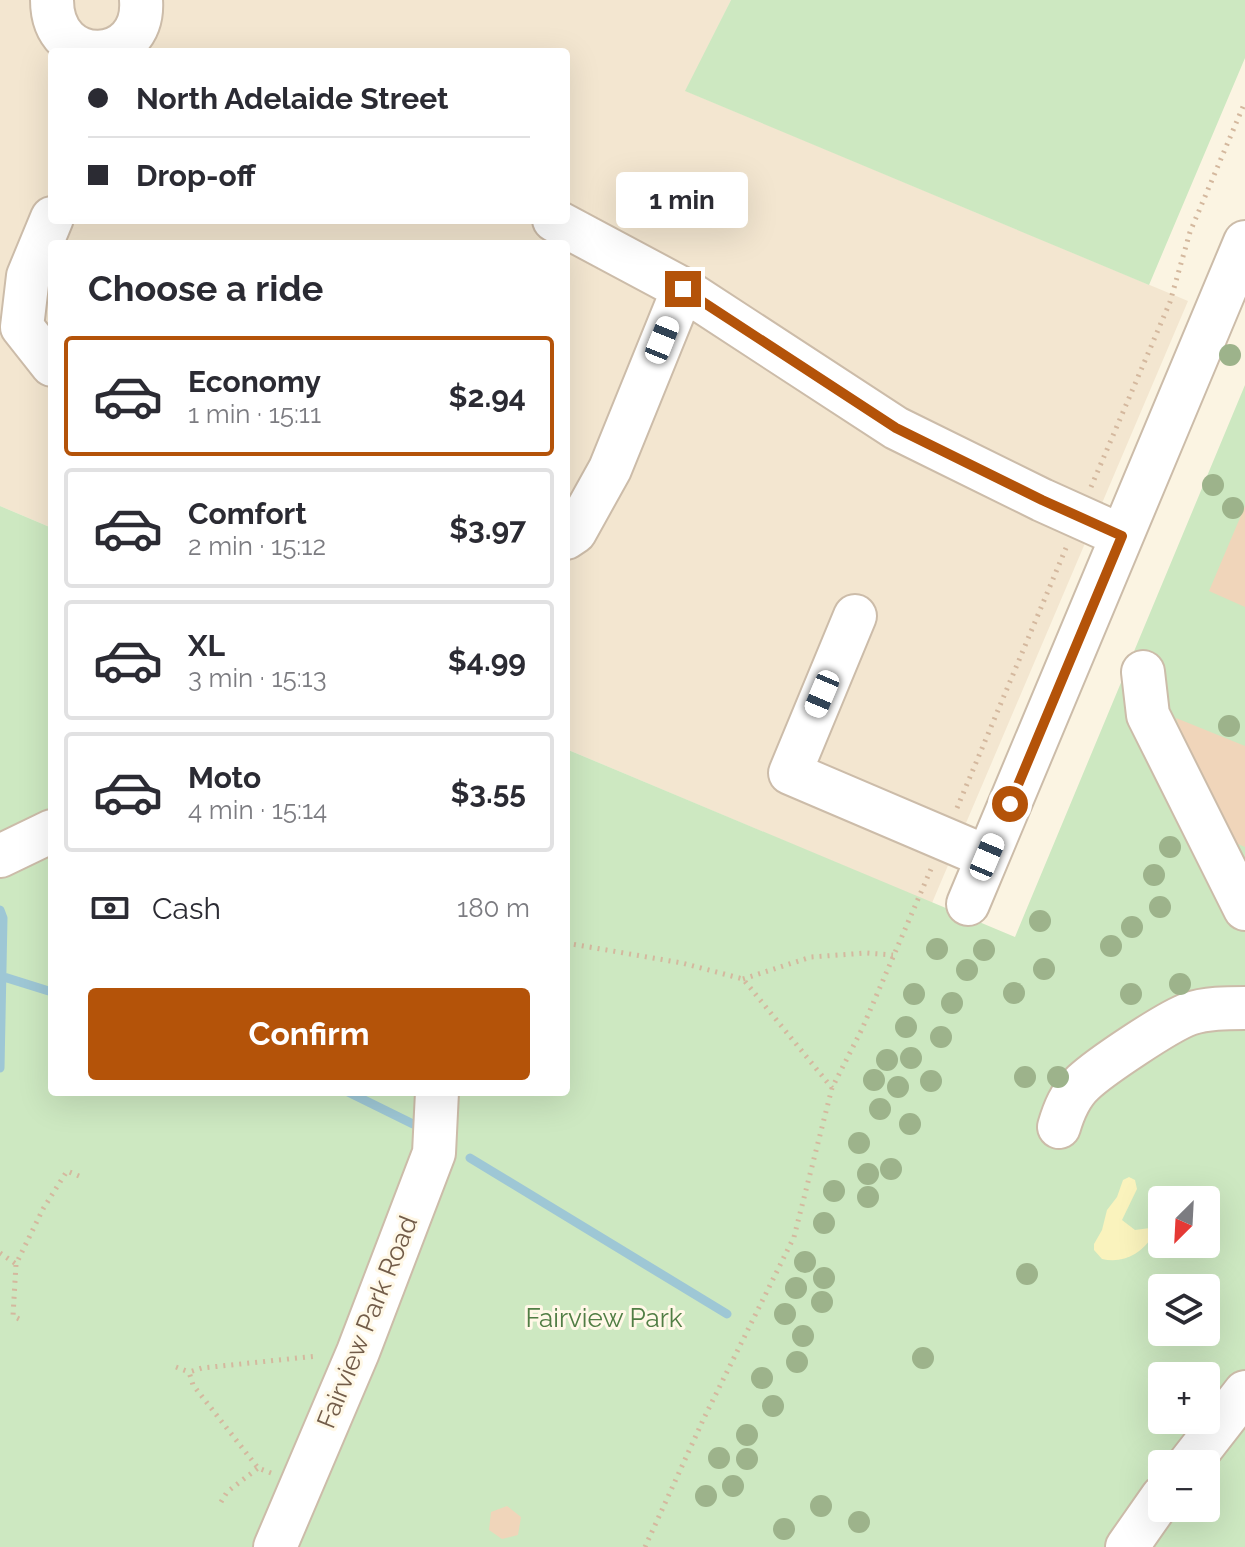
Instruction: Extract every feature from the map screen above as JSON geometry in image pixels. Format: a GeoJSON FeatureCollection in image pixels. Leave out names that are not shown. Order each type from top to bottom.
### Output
{"type":"FeatureCollection","features":[{"type":"Feature","properties":{"kind":"street"},"geometry":{"type":"LineString","coordinates":[[52,0],[57,29],[78,48]]}},
{"type":"Feature","properties":{"kind":"street"},"geometry":{"type":"LineString","coordinates":[[117,48],[130,38],[138,25],[141,0]]}},
{"type":"Feature","properties":{"kind":"street"},"geometry":{"type":"LineString","coordinates":[[48,360],[22,327],[28,276],[50,224]]}},
{"type":"Feature","properties":{"kind":"street"},"geometry":{"type":"LineString","coordinates":[[561,224],[683,289],[896,428],[1122,536]]}},
{"type":"Feature","properties":{"kind":"street"},"geometry":{"type":"LineString","coordinates":[[968,904],[1245,242]]}},
{"type":"Feature","properties":{"kind":"street"},"geometry":{"type":"LineString","coordinates":[[570,535],[575,532],[610,469],[683,289]]}},
{"type":"Feature","properties":{"kind":"street"},"geometry":{"type":"LineString","coordinates":[[855,616],[790,773],[987,857]]}},
{"type":"Feature","properties":{"kind":"street"},"geometry":{"type":"LineString","coordinates":[[1143,672],[1148,715],[1245,909]]}},
{"type":"Feature","properties":{"kind":"street"},"geometry":{"type":"LineString","coordinates":[[0,856],[48,833]]}},
{"type":"Feature","properties":{"kind":"street"},"geometry":{"type":"LineString","coordinates":[[1059,1127],[1065,1106],[1083,1083],[1153,1035],[1189,1014],[1245,1008]]}},
{"type":"Feature","properties":{"kind":"street","name":"Fairview Park Road"},"geometry":{"type":"LineString","coordinates":[[275,1547],[358,1352],[434,1153],[437,1096]]}},
{"type":"Feature","properties":{"kind":"street"},"geometry":{"type":"LineString","coordinates":[[1200,1450],[1245,1392]]}},
{"type":"Feature","properties":{"kind":"street"},"geometry":{"type":"LineString","coordinates":[[1127,1547],[1148,1517]]}},
{"type":"Feature","properties":{"kind":"path"},"geometry":{"type":"LineString","coordinates":[[645,1547],[704,1418],[794,1237],[832,1088],[862,1029],[922,892]]}},
{"type":"Feature","properties":{"kind":"path"},"geometry":{"type":"LineString","coordinates":[[570,944],[682,963],[743,979],[811,957],[866,953],[893,955]]}},
{"type":"Feature","properties":{"kind":"path"},"geometry":{"type":"LineString","coordinates":[[743,979],[832,1088]]}},
{"type":"Feature","properties":{"kind":"path"},"geometry":{"type":"LineString","coordinates":[[19,1319],[13,1316],[16,1264],[43,1209],[67,1171],[79,1176]]}},
{"type":"Feature","properties":{"kind":"path"},"geometry":{"type":"LineString","coordinates":[[1,1254],[16,1264]]}},
{"type":"Feature","properties":{"kind":"path"},"geometry":{"type":"LineString","coordinates":[[176,1367],[189,1372],[202,1368],[358,1352]]}},
{"type":"Feature","properties":{"kind":"path"},"geometry":{"type":"LineString","coordinates":[[189,1372],[193,1385],[258,1468],[301,1485]]}},
{"type":"Feature","properties":{"kind":"path"},"geometry":{"type":"LineString","coordinates":[[221,1502],[227,1492],[258,1468]]}},
{"type":"Feature","properties":{"kind":"shaded area"},"geometry":{"type":"Polygon","coordinates":[[[0,0],[731,0],[686,91],[1188,301],[932,903],[570,751],[570,240],[48,240],[48,526],[0,506],[0,0]]]}},
{"type":"Feature","properties":{"kind":"green space"},"geometry":{"type":"Polygon","coordinates":[[[731,0],[1245,0],[1245,58],[1149,285],[685,91],[731,0]]]}},
{"type":"Feature","properties":{"kind":"green space","name":"Fairview Park"},"geometry":{"type":"Polygon","coordinates":[[[1245,385],[1245,1547],[0,1547],[0,506],[48,526],[48,1096],[570,1096],[570,751],[1015,937],[1245,385]]]}},
{"type":"Feature","properties":{"kind":"sand"},"geometry":{"type":"Polygon","coordinates":[[[1129,1177],[1135,1180],[1137,1189],[1122,1220],[1135,1230],[1148,1228],[1148,1242],[1124,1259],[1102,1259],[1094,1250],[1094,1244],[1123,1180],[1129,1177]]]}},
{"type":"Feature","properties":{"kind":"building"},"geometry":{"type":"Polygon","coordinates":[[[1245,506],[1245,607],[1209,591],[1245,506]]]}},
{"type":"Feature","properties":{"kind":"building"},"geometry":{"type":"Polygon","coordinates":[[[1176,718],[1245,746],[1245,847],[1217,835],[1176,718]]]}},
{"type":"Feature","properties":{"kind":"building"},"geometry":{"type":"Polygon","coordinates":[[[507,1506],[521,1517],[518,1535],[502,1539],[489,1530],[491,1512],[507,1506]]]}},
{"type":"Feature","properties":{"kind":"waterway"},"geometry":{"type":"LineString","coordinates":[[0,910],[3,918],[0,1068]]}},
{"type":"Feature","properties":{"kind":"waterway"},"geometry":{"type":"LineString","coordinates":[[1,976],[48,991]]}},
{"type":"Feature","properties":{"kind":"waterway"},"geometry":{"type":"LineString","coordinates":[[356,1096],[413,1124]]}},
{"type":"Feature","properties":{"kind":"waterway"},"geometry":{"type":"LineString","coordinates":[[470,1158],[727,1314]]}},
{"type":"Feature","properties":{"kind":"route"},"geometry":{"type":"LineString","coordinates":[[683,289],[896,428],[1122,536],[1010,804]]}}]}
